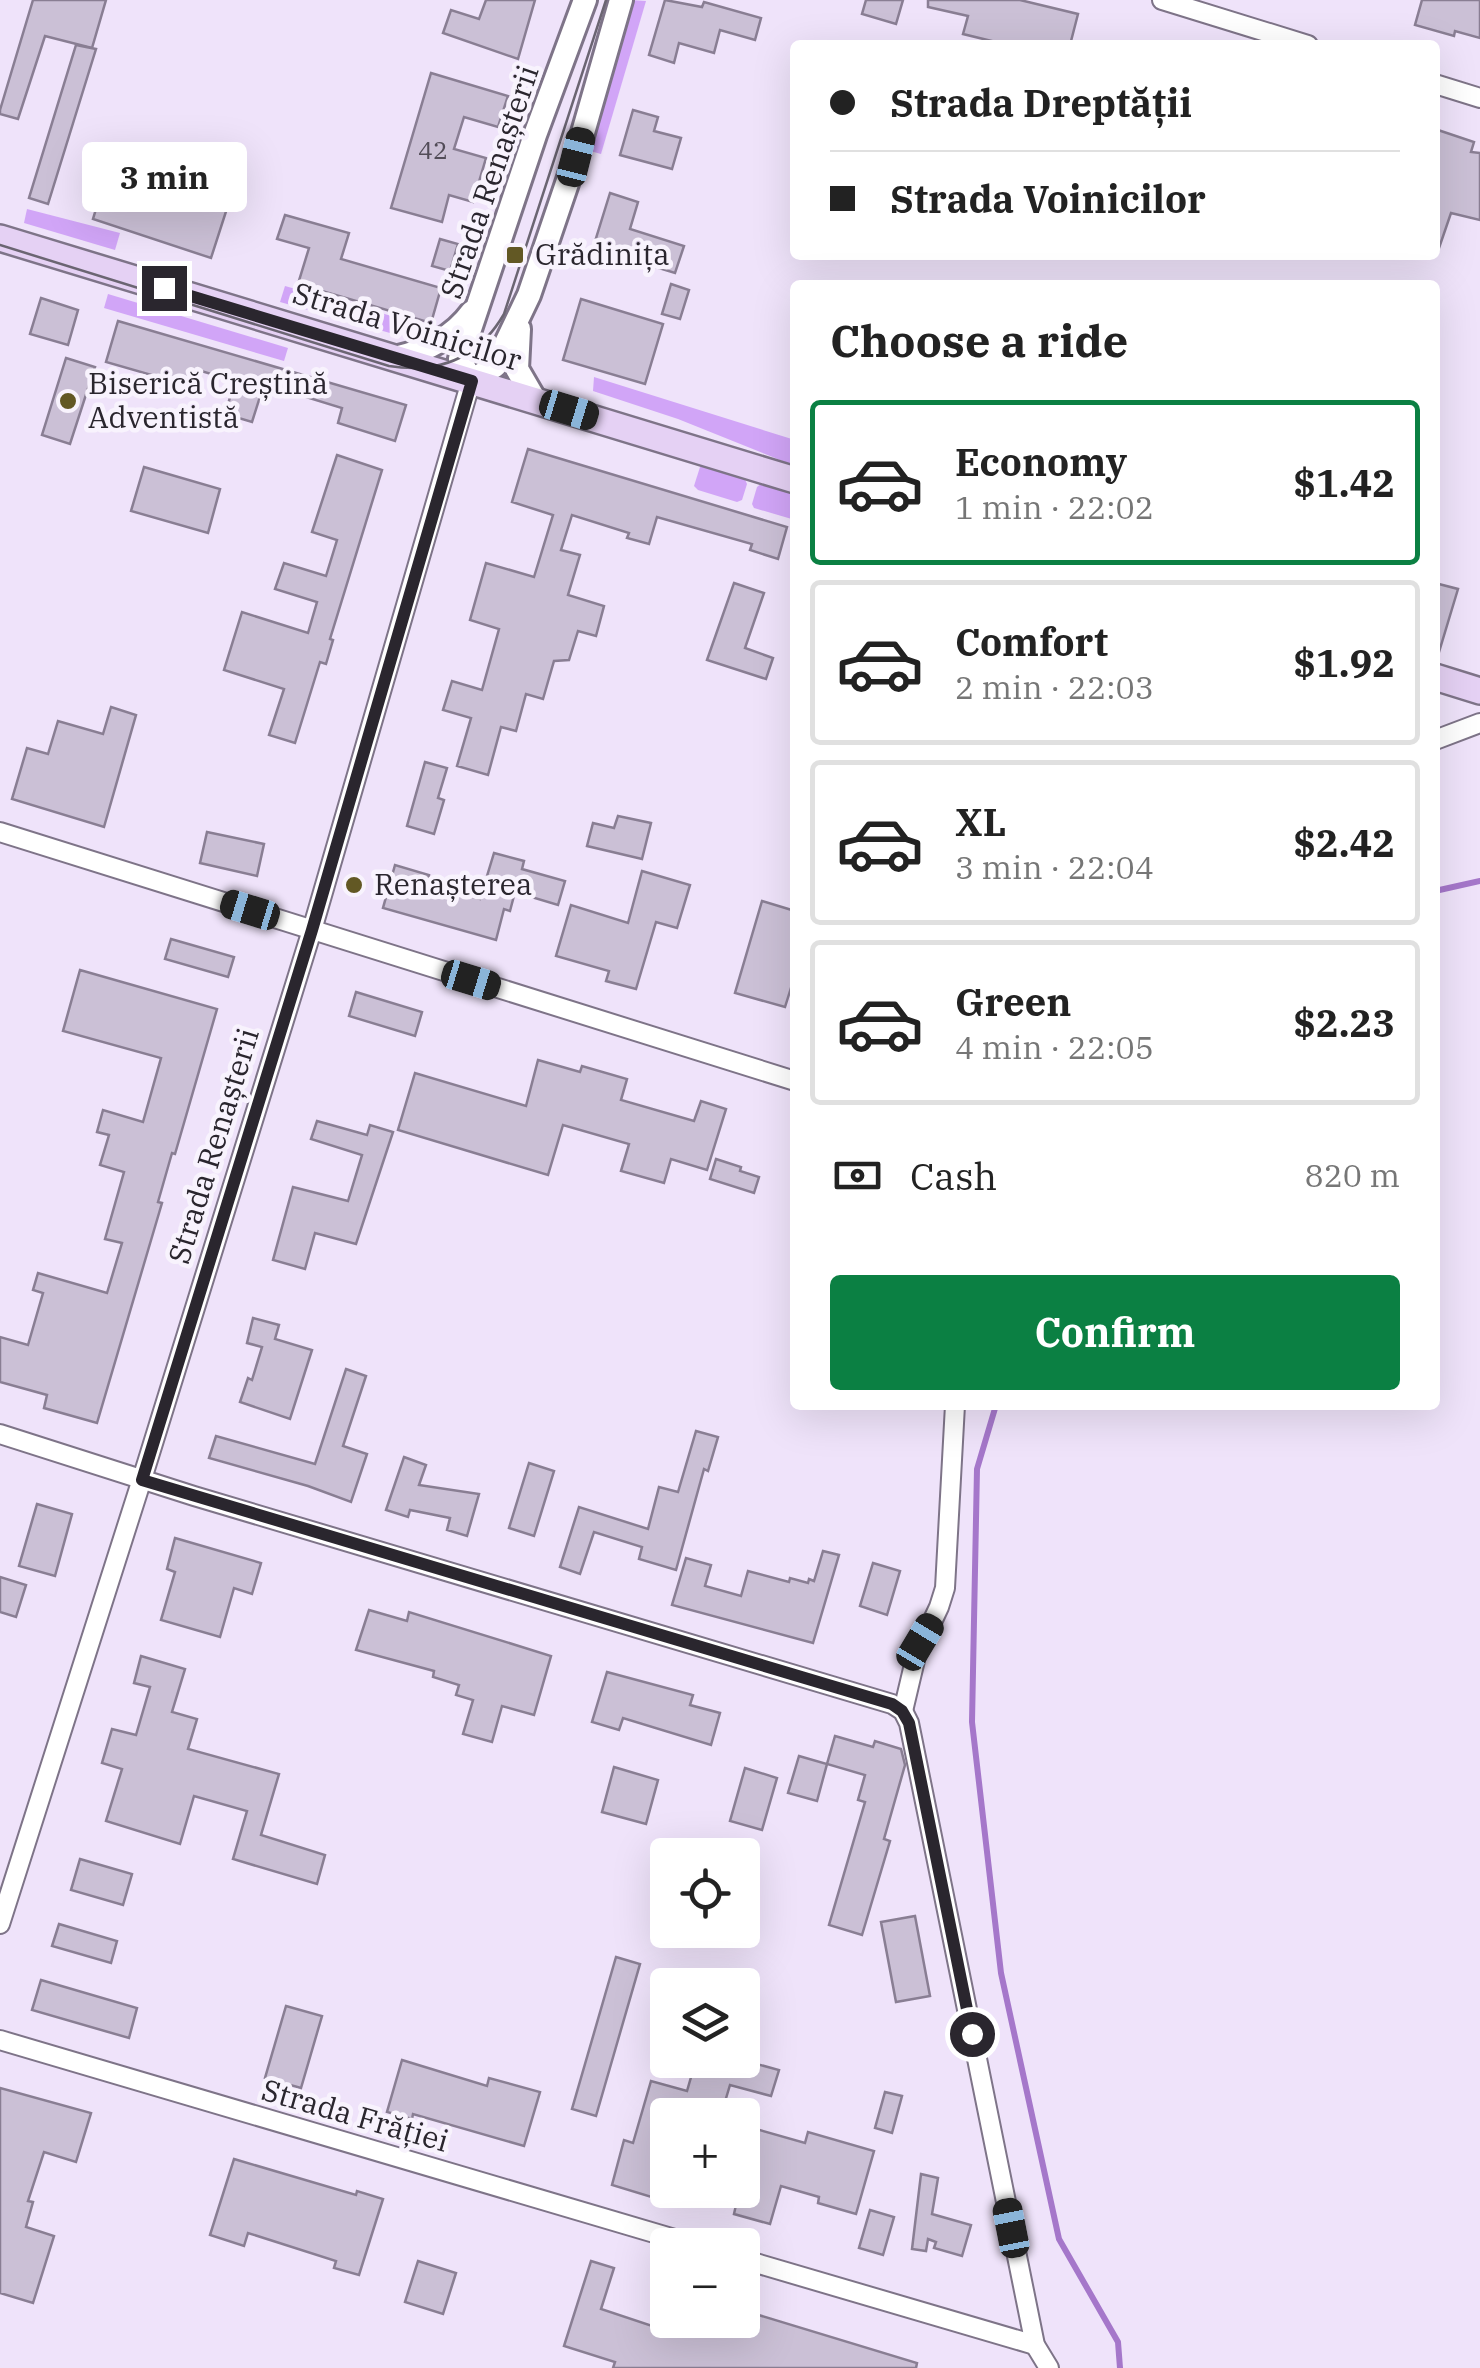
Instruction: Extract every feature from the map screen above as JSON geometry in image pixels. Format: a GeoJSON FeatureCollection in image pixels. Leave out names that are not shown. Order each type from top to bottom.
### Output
{"type":"FeatureCollection","features":[{"type":"Feature","properties":{"kind":"main road","name":"Strada Voinicilor"},"geometry":{"type":"LineString","coordinates":[[0,238],[790,478]]}},
{"type":"Feature","properties":{"kind":"main road"},"geometry":{"type":"LineString","coordinates":[[1440,678],[1480,690]]}},
{"type":"Feature","properties":{"kind":"street","name":"Strada Renașterii"},"geometry":{"type":"LineString","coordinates":[[472,381],[460,359],[585,0]]}},
{"type":"Feature","properties":{"kind":"street","name":"Strada Renașterii"},"geometry":{"type":"LineString","coordinates":[[0,1924],[312,930],[472,381],[494,366],[521,315],[576,157],[621,0]]}},
{"type":"Feature","properties":{"kind":"street"},"geometry":{"type":"LineString","coordinates":[[1162,0],[1292,40]]}},
{"type":"Feature","properties":{"kind":"street"},"geometry":{"type":"LineString","coordinates":[[1440,86],[1480,98]]}},
{"type":"Feature","properties":{"kind":"street"},"geometry":{"type":"LineString","coordinates":[[395,358],[449,337],[482,296]]}},
{"type":"Feature","properties":{"kind":"street"},"geometry":{"type":"LineString","coordinates":[[521,315],[516,368],[535,400]]}},
{"type":"Feature","properties":{"kind":"street"},"geometry":{"type":"LineString","coordinates":[[1440,738],[1480,722]]}},
{"type":"Feature","properties":{"kind":"street"},"geometry":{"type":"LineString","coordinates":[[0,832],[790,1079]]}},
{"type":"Feature","properties":{"kind":"street"},"geometry":{"type":"LineString","coordinates":[[902,1711],[916,1656],[945,1588],[955,1410]]}},
{"type":"Feature","properties":{"kind":"street"},"geometry":{"type":"LineString","coordinates":[[0,1434],[892,1704],[902,1711],[909,1723],[1034,2345],[1050,2368]]}},
{"type":"Feature","properties":{"kind":"street","name":"Strada Frăției"},"geometry":{"type":"LineString","coordinates":[[0,2040],[650,2232]]}},
{"type":"Feature","properties":{"kind":"street"},"geometry":{"type":"LineString","coordinates":[[760,2264],[1034,2345]]}},
{"type":"Feature","properties":{"kind":"shaded area"},"geometry":{"type":"Polygon","coordinates":[[[630,0],[646,1],[601,154],[583,149],[630,0]]]}},
{"type":"Feature","properties":{"kind":"shaded area"},"geometry":{"type":"Polygon","coordinates":[[[27,209],[120,233],[115,250],[24,223],[27,209]]]}},
{"type":"Feature","properties":{"kind":"shaded area"},"geometry":{"type":"Polygon","coordinates":[[[285,286],[395,317],[390,333],[280,302],[285,286]]]}},
{"type":"Feature","properties":{"kind":"shaded area"},"geometry":{"type":"Polygon","coordinates":[[[108,294],[288,348],[284,361],[104,308],[108,294]]]}},
{"type":"Feature","properties":{"kind":"shaded area"},"geometry":{"type":"Polygon","coordinates":[[[594,377],[790,438],[790,464],[678,419],[593,391],[594,377]]]}},
{"type":"Feature","properties":{"kind":"shaded area"},"geometry":{"type":"Polygon","coordinates":[[[700,467],[744,477],[747,484],[742,500],[737,502],[698,490],[694,486],[700,467]]]}},
{"type":"Feature","properties":{"kind":"shaded area"},"geometry":{"type":"Polygon","coordinates":[[[762,483],[790,491],[790,519],[754,508],[757,487],[762,483]]]}},
{"type":"Feature","properties":{"kind":"building"},"geometry":{"type":"Polygon","coordinates":[[[33,0],[106,0],[92,48],[45,36],[18,119],[0,114],[0,110],[33,0]]]}},
{"type":"Feature","properties":{"kind":"building"},"geometry":{"type":"Polygon","coordinates":[[[486,0],[535,0],[518,59],[443,33],[451,10],[479,19],[486,0]]]}},
{"type":"Feature","properties":{"kind":"building"},"geometry":{"type":"Polygon","coordinates":[[[665,0],[702,7],[704,2],[761,18],[755,40],[720,30],[714,53],[679,43],[674,63],[649,55],[665,0]]]}},
{"type":"Feature","properties":{"kind":"building"},"geometry":{"type":"Polygon","coordinates":[[[866,0],[903,0],[896,24],[862,14],[866,0]]]}},
{"type":"Feature","properties":{"kind":"building"},"geometry":{"type":"Polygon","coordinates":[[[928,0],[1020,0],[1078,14],[1071,40],[988,40],[963,34],[968,16],[928,7],[928,0]]]}},
{"type":"Feature","properties":{"kind":"building"},"geometry":{"type":"Polygon","coordinates":[[[1422,0],[1480,0],[1480,38],[1455,31],[1454,36],[1415,25],[1422,0]]]}},
{"type":"Feature","properties":{"kind":"building"},"geometry":{"type":"Polygon","coordinates":[[[76,45],[96,49],[48,204],[29,198],[76,45]]]}},
{"type":"Feature","properties":{"kind":"building"},"geometry":{"type":"Polygon","coordinates":[[[431,73],[508,96],[498,127],[464,117],[454,149],[486,158],[473,202],[449,195],[442,222],[391,208],[431,73]]]}},
{"type":"Feature","properties":{"kind":"building"},"geometry":{"type":"Polygon","coordinates":[[[633,110],[658,117],[654,131],[681,138],[672,169],[620,155],[633,110]]]}},
{"type":"Feature","properties":{"kind":"building"},"geometry":{"type":"Polygon","coordinates":[[[1440,131],[1474,142],[1471,152],[1480,153],[1480,220],[1451,213],[1440,245],[1440,131]]]}},
{"type":"Feature","properties":{"kind":"building"},"geometry":{"type":"Polygon","coordinates":[[[114,150],[141,158],[136,174],[202,194],[204,187],[231,196],[211,258],[93,219],[114,150]]]}},
{"type":"Feature","properties":{"kind":"building"},"geometry":{"type":"Polygon","coordinates":[[[610,193],[638,202],[630,229],[684,246],[675,273],[593,248],[610,193]]]}},
{"type":"Feature","properties":{"kind":"building"},"geometry":{"type":"Polygon","coordinates":[[[285,215],[349,233],[341,259],[441,288],[431,323],[298,284],[309,248],[277,239],[285,215]]]}},
{"type":"Feature","properties":{"kind":"building"},"geometry":{"type":"Polygon","coordinates":[[[440,239],[458,244],[450,271],[432,266],[440,239]]]}},
{"type":"Feature","properties":{"kind":"building"},"geometry":{"type":"Polygon","coordinates":[[[671,284],[689,290],[680,319],[662,314],[671,284]]]}},
{"type":"Feature","properties":{"kind":"building"},"geometry":{"type":"Polygon","coordinates":[[[41,298],[78,310],[68,345],[30,334],[41,298]]]}},
{"type":"Feature","properties":{"kind":"building"},"geometry":{"type":"Polygon","coordinates":[[[581,299],[663,324],[645,384],[563,360],[581,299]]]}},
{"type":"Feature","properties":{"kind":"building"},"geometry":{"type":"Polygon","coordinates":[[[118,321],[406,405],[395,441],[338,423],[342,408],[264,384],[252,422],[225,414],[235,381],[198,370],[193,387],[106,362],[118,321]]]}},
{"type":"Feature","properties":{"kind":"building","name":"Biserică Creștină Adventistă"},"geometry":{"type":"Polygon","coordinates":[[[66,358],[95,367],[70,444],[42,435],[66,358]]]}},
{"type":"Feature","properties":{"kind":"building"},"geometry":{"type":"Polygon","coordinates":[[[528,449],[787,527],[778,559],[750,550],[752,544],[657,517],[649,544],[627,538],[629,533],[572,515],[561,550],[580,555],[568,595],[604,606],[596,636],[578,631],[569,660],[554,661],[543,699],[526,694],[516,731],[501,727],[488,775],[457,766],[471,718],[443,710],[452,681],[482,690],[499,629],[470,620],[486,563],[534,577],[553,515],[512,502],[528,449]]]}},
{"type":"Feature","properties":{"kind":"building"},"geometry":{"type":"Polygon","coordinates":[[[337,455],[382,470],[330,639],[333,640],[326,664],[320,662],[295,743],[269,735],[284,689],[224,670],[242,612],[308,633],[317,602],[275,589],[284,563],[326,576],[337,540],[312,532],[337,455]]]}},
{"type":"Feature","properties":{"kind":"building"},"geometry":{"type":"Polygon","coordinates":[[[144,467],[220,489],[208,533],[131,511],[144,467]]]}},
{"type":"Feature","properties":{"kind":"building"},"geometry":{"type":"Polygon","coordinates":[[[734,583],[764,593],[745,648],[773,658],[766,679],[707,660],[734,583]]]}},
{"type":"Feature","properties":{"kind":"building"},"geometry":{"type":"Polygon","coordinates":[[[1440,584],[1458,589],[1440,649],[1440,584]]]}},
{"type":"Feature","properties":{"kind":"building"},"geometry":{"type":"Polygon","coordinates":[[[111,707],[136,715],[104,827],[12,799],[27,748],[48,754],[58,721],[103,734],[111,707]]]}},
{"type":"Feature","properties":{"kind":"building"},"geometry":{"type":"Polygon","coordinates":[[[425,762],[447,768],[438,798],[444,800],[434,834],[407,826],[425,762]]]}},
{"type":"Feature","properties":{"kind":"building"},"geometry":{"type":"Polygon","coordinates":[[[618,816],[651,823],[642,859],[587,846],[593,823],[614,828],[618,816]]]}},
{"type":"Feature","properties":{"kind":"building"},"geometry":{"type":"Polygon","coordinates":[[[207,832],[264,844],[257,876],[200,863],[207,832]]]}},
{"type":"Feature","properties":{"kind":"building"},"geometry":{"type":"Polygon","coordinates":[[[494,853],[524,861],[522,869],[565,881],[558,905],[515,892],[510,911],[504,909],[496,940],[383,908],[395,865],[429,875],[427,884],[480,899],[494,853]]]}},
{"type":"Feature","properties":{"kind":"building"},"geometry":{"type":"Polygon","coordinates":[[[642,871],[690,885],[677,928],[656,922],[636,989],[606,981],[609,971],[556,956],[571,905],[628,923],[642,871]]]}},
{"type":"Feature","properties":{"kind":"building"},"geometry":{"type":"Polygon","coordinates":[[[762,901],[790,909],[790,991],[785,1007],[735,993],[762,901]]]}},
{"type":"Feature","properties":{"kind":"building"},"geometry":{"type":"Polygon","coordinates":[[[171,939],[234,957],[228,977],[165,959],[171,939]]]}},
{"type":"Feature","properties":{"kind":"building"},"geometry":{"type":"Polygon","coordinates":[[[80,970],[217,1009],[175,1154],[172,1153],[158,1202],[162,1203],[97,1423],[44,1408],[47,1395],[0,1382],[0,1337],[28,1345],[43,1293],[33,1290],[38,1273],[107,1293],[122,1243],[105,1239],[124,1172],[100,1165],[109,1135],[97,1132],[103,1110],[143,1122],[161,1058],[63,1031],[80,970]]]}},
{"type":"Feature","properties":{"kind":"building"},"geometry":{"type":"Polygon","coordinates":[[[356,992],[422,1012],[415,1036],[349,1016],[356,992]]]}},
{"type":"Feature","properties":{"kind":"building"},"geometry":{"type":"Polygon","coordinates":[[[538,1060],[580,1072],[582,1066],[627,1079],[621,1100],[694,1121],[701,1101],[726,1109],[707,1170],[671,1159],[664,1183],[621,1171],[629,1144],[563,1125],[548,1175],[398,1130],[415,1073],[526,1106],[538,1060]]]}},
{"type":"Feature","properties":{"kind":"building"},"geometry":{"type":"Polygon","coordinates":[[[317,1121],[367,1135],[370,1125],[393,1132],[356,1244],[315,1233],[305,1269],[273,1260],[293,1187],[348,1201],[362,1155],[311,1139],[317,1121]]]}},
{"type":"Feature","properties":{"kind":"building"},"geometry":{"type":"Polygon","coordinates":[[[716,1159],[759,1177],[754,1193],[710,1179],[716,1159]]]}},
{"type":"Feature","properties":{"kind":"building"},"geometry":{"type":"Polygon","coordinates":[[[253,1318],[279,1325],[275,1339],[312,1350],[290,1419],[240,1402],[262,1347],[247,1343],[253,1318]]]}},
{"type":"Feature","properties":{"kind":"building"},"geometry":{"type":"Polygon","coordinates":[[[346,1369],[366,1376],[343,1446],[367,1454],[351,1502],[209,1458],[216,1436],[315,1464],[346,1369]]]}},
{"type":"Feature","properties":{"kind":"building"},"geometry":{"type":"Polygon","coordinates":[[[696,1431],[718,1437],[708,1471],[704,1469],[676,1570],[639,1559],[642,1547],[594,1532],[580,1574],[560,1567],[579,1507],[648,1529],[659,1487],[678,1492],[696,1431]]]}},
{"type":"Feature","properties":{"kind":"building"},"geometry":{"type":"Polygon","coordinates":[[[404,1457],[426,1465],[419,1485],[479,1494],[467,1536],[447,1530],[450,1518],[410,1510],[408,1517],[386,1510],[404,1457]]]}},
{"type":"Feature","properties":{"kind":"building"},"geometry":{"type":"Polygon","coordinates":[[[529,1463],[554,1471],[534,1536],[509,1528],[529,1463]]]}},
{"type":"Feature","properties":{"kind":"building"},"geometry":{"type":"Polygon","coordinates":[[[37,1504],[72,1514],[55,1576],[19,1566],[37,1504]]]}},
{"type":"Feature","properties":{"kind":"building"},"geometry":{"type":"Polygon","coordinates":[[[175,1538],[261,1563],[252,1594],[234,1588],[220,1637],[161,1620],[175,1572],[167,1569],[175,1538]]]}},
{"type":"Feature","properties":{"kind":"building"},"geometry":{"type":"Polygon","coordinates":[[[823,1551],[839,1555],[813,1643],[672,1605],[686,1558],[711,1565],[705,1586],[741,1596],[748,1571],[789,1582],[790,1578],[814,1581],[823,1551]]]}},
{"type":"Feature","properties":{"kind":"building"},"geometry":{"type":"Polygon","coordinates":[[[873,1563],[900,1571],[887,1615],[860,1606],[873,1563]]]}},
{"type":"Feature","properties":{"kind":"building"},"geometry":{"type":"Polygon","coordinates":[[[0,1577],[26,1585],[16,1617],[0,1612],[0,1577]]]}},
{"type":"Feature","properties":{"kind":"building"},"geometry":{"type":"Polygon","coordinates":[[[369,1610],[407,1621],[409,1612],[551,1656],[534,1715],[502,1706],[492,1742],[463,1734],[473,1700],[456,1695],[459,1685],[433,1677],[434,1671],[356,1650],[369,1610]]]}},
{"type":"Feature","properties":{"kind":"building"},"geometry":{"type":"Polygon","coordinates":[[[141,1656],[185,1669],[172,1712],[197,1719],[188,1749],[279,1774],[261,1835],[325,1855],[317,1884],[233,1859],[247,1811],[194,1796],[180,1844],[106,1821],[122,1769],[102,1763],[112,1729],[136,1735],[150,1687],[134,1683],[141,1656]]]}},
{"type":"Feature","properties":{"kind":"building"},"geometry":{"type":"Polygon","coordinates":[[[607,1672],[693,1695],[690,1705],[720,1713],[711,1745],[623,1718],[619,1730],[592,1722],[607,1672]]]}},
{"type":"Feature","properties":{"kind":"building"},"geometry":{"type":"Polygon","coordinates":[[[835,1736],[873,1747],[875,1741],[901,1749],[905,1765],[884,1839],[890,1841],[862,1935],[829,1925],[865,1802],[858,1800],[865,1775],[827,1764],[835,1736]]]}},
{"type":"Feature","properties":{"kind":"building"},"geometry":{"type":"Polygon","coordinates":[[[799,1756],[827,1764],[817,1801],[788,1793],[799,1756]]]}},
{"type":"Feature","properties":{"kind":"building"},"geometry":{"type":"Polygon","coordinates":[[[614,1767],[658,1780],[646,1824],[602,1812],[614,1767]]]}},
{"type":"Feature","properties":{"kind":"building"},"geometry":{"type":"Polygon","coordinates":[[[745,1768],[777,1778],[762,1830],[730,1821],[745,1768]]]}},
{"type":"Feature","properties":{"kind":"building"},"geometry":{"type":"Polygon","coordinates":[[[80,1859],[132,1874],[123,1905],[71,1890],[80,1859]]]}},
{"type":"Feature","properties":{"kind":"building"},"geometry":{"type":"Polygon","coordinates":[[[915,1916],[930,1996],[896,2002],[881,1922],[915,1916]]]}},
{"type":"Feature","properties":{"kind":"building"},"geometry":{"type":"Polygon","coordinates":[[[59,1924],[117,1941],[111,1963],[52,1946],[59,1924]]]}},
{"type":"Feature","properties":{"kind":"building"},"geometry":{"type":"Polygon","coordinates":[[[616,1957],[640,1964],[596,2116],[572,2109],[616,1957]]]}},
{"type":"Feature","properties":{"kind":"building"},"geometry":{"type":"Polygon","coordinates":[[[41,1980],[137,2008],[129,2038],[32,2010],[41,1980]]]}},
{"type":"Feature","properties":{"kind":"building"},"geometry":{"type":"Polygon","coordinates":[[[286,2006],[322,2016],[301,2088],[265,2078],[286,2006]]]}},
{"type":"Feature","properties":{"kind":"building"},"geometry":{"type":"Polygon","coordinates":[[[402,2060],[487,2086],[489,2078],[540,2092],[524,2146],[413,2114],[412,2119],[387,2112],[402,2060]]]}},
{"type":"Feature","properties":{"kind":"building"},"geometry":{"type":"Polygon","coordinates":[[[760,2065],[779,2070],[771,2096],[730,2085],[726,2098],[650,2098],[650,2197],[612,2185],[624,2140],[633,2143],[651,2081],[687,2091],[691,2078],[760,2078],[760,2065]]]}},
{"type":"Feature","properties":{"kind":"building"},"geometry":{"type":"Polygon","coordinates":[[[0,2088],[91,2113],[76,2162],[44,2152],[28,2201],[33,2202],[26,2227],[54,2236],[33,2303],[0,2293],[0,2088]]]}},
{"type":"Feature","properties":{"kind":"building"},"geometry":{"type":"Polygon","coordinates":[[[885,2092],[902,2096],[892,2133],[875,2128],[885,2092]]]}},
{"type":"Feature","properties":{"kind":"building"},"geometry":{"type":"Polygon","coordinates":[[[760,2130],[805,2143],[808,2132],[874,2151],[856,2214],[781,2186],[770,2224],[734,2214],[735,2208],[760,2208],[760,2130]]]}},
{"type":"Feature","properties":{"kind":"building"},"geometry":{"type":"Polygon","coordinates":[[[234,2159],[356,2195],[357,2191],[383,2199],[359,2275],[334,2268],[336,2261],[248,2233],[244,2246],[210,2235],[234,2159]]]}},
{"type":"Feature","properties":{"kind":"building"},"geometry":{"type":"Polygon","coordinates":[[[921,2174],[938,2178],[932,2214],[971,2225],[962,2256],[934,2248],[936,2242],[928,2239],[926,2251],[912,2249],[921,2174]]]}},
{"type":"Feature","properties":{"kind":"building"},"geometry":{"type":"Polygon","coordinates":[[[870,2210],[894,2217],[883,2255],[859,2248],[870,2210]]]}},
{"type":"Feature","properties":{"kind":"building"},"geometry":{"type":"Polygon","coordinates":[[[418,2261],[456,2273],[443,2314],[405,2302],[418,2261]]]}},
{"type":"Feature","properties":{"kind":"building"},"geometry":{"type":"Polygon","coordinates":[[[591,2261],[614,2268],[601,2309],[650,2325],[650,2338],[760,2338],[760,2315],[917,2363],[916,2368],[613,2368],[615,2362],[564,2346],[591,2261]]]}},
{"type":"Feature","properties":{"kind":"waterway"},"geometry":{"type":"LineString","coordinates":[[1440,890],[1480,881]]}},
{"type":"Feature","properties":{"kind":"waterway"},"geometry":{"type":"LineString","coordinates":[[995,1410],[977,1469],[972,1722],[1001,1973],[1059,2239],[1118,2342],[1120,2368]]}},
{"type":"Feature","properties":{"kind":"tram line"},"geometry":{"type":"LineString","coordinates":[[0,245],[389,366],[424,368],[456,360],[482,342],[504,314],[606,0]]}},
{"type":"Feature","properties":{"kind":"place","name":"Grădinița"},"geometry":{"type":"Point","coordinates":[515,255]}},
{"type":"Feature","properties":{"kind":"place","name":"Biserică Creștină Adventistă"},"geometry":{"type":"Point","coordinates":[68,401]}},
{"type":"Feature","properties":{"kind":"place","name":"Renașterea"},"geometry":{"type":"Point","coordinates":[354,885]}},
{"type":"Feature","properties":{"kind":"route"},"geometry":{"type":"LineString","coordinates":[[164,288],[472,381],[312,930],[142,1480],[892,1704],[909,1723],[972,2034]]}}]}
